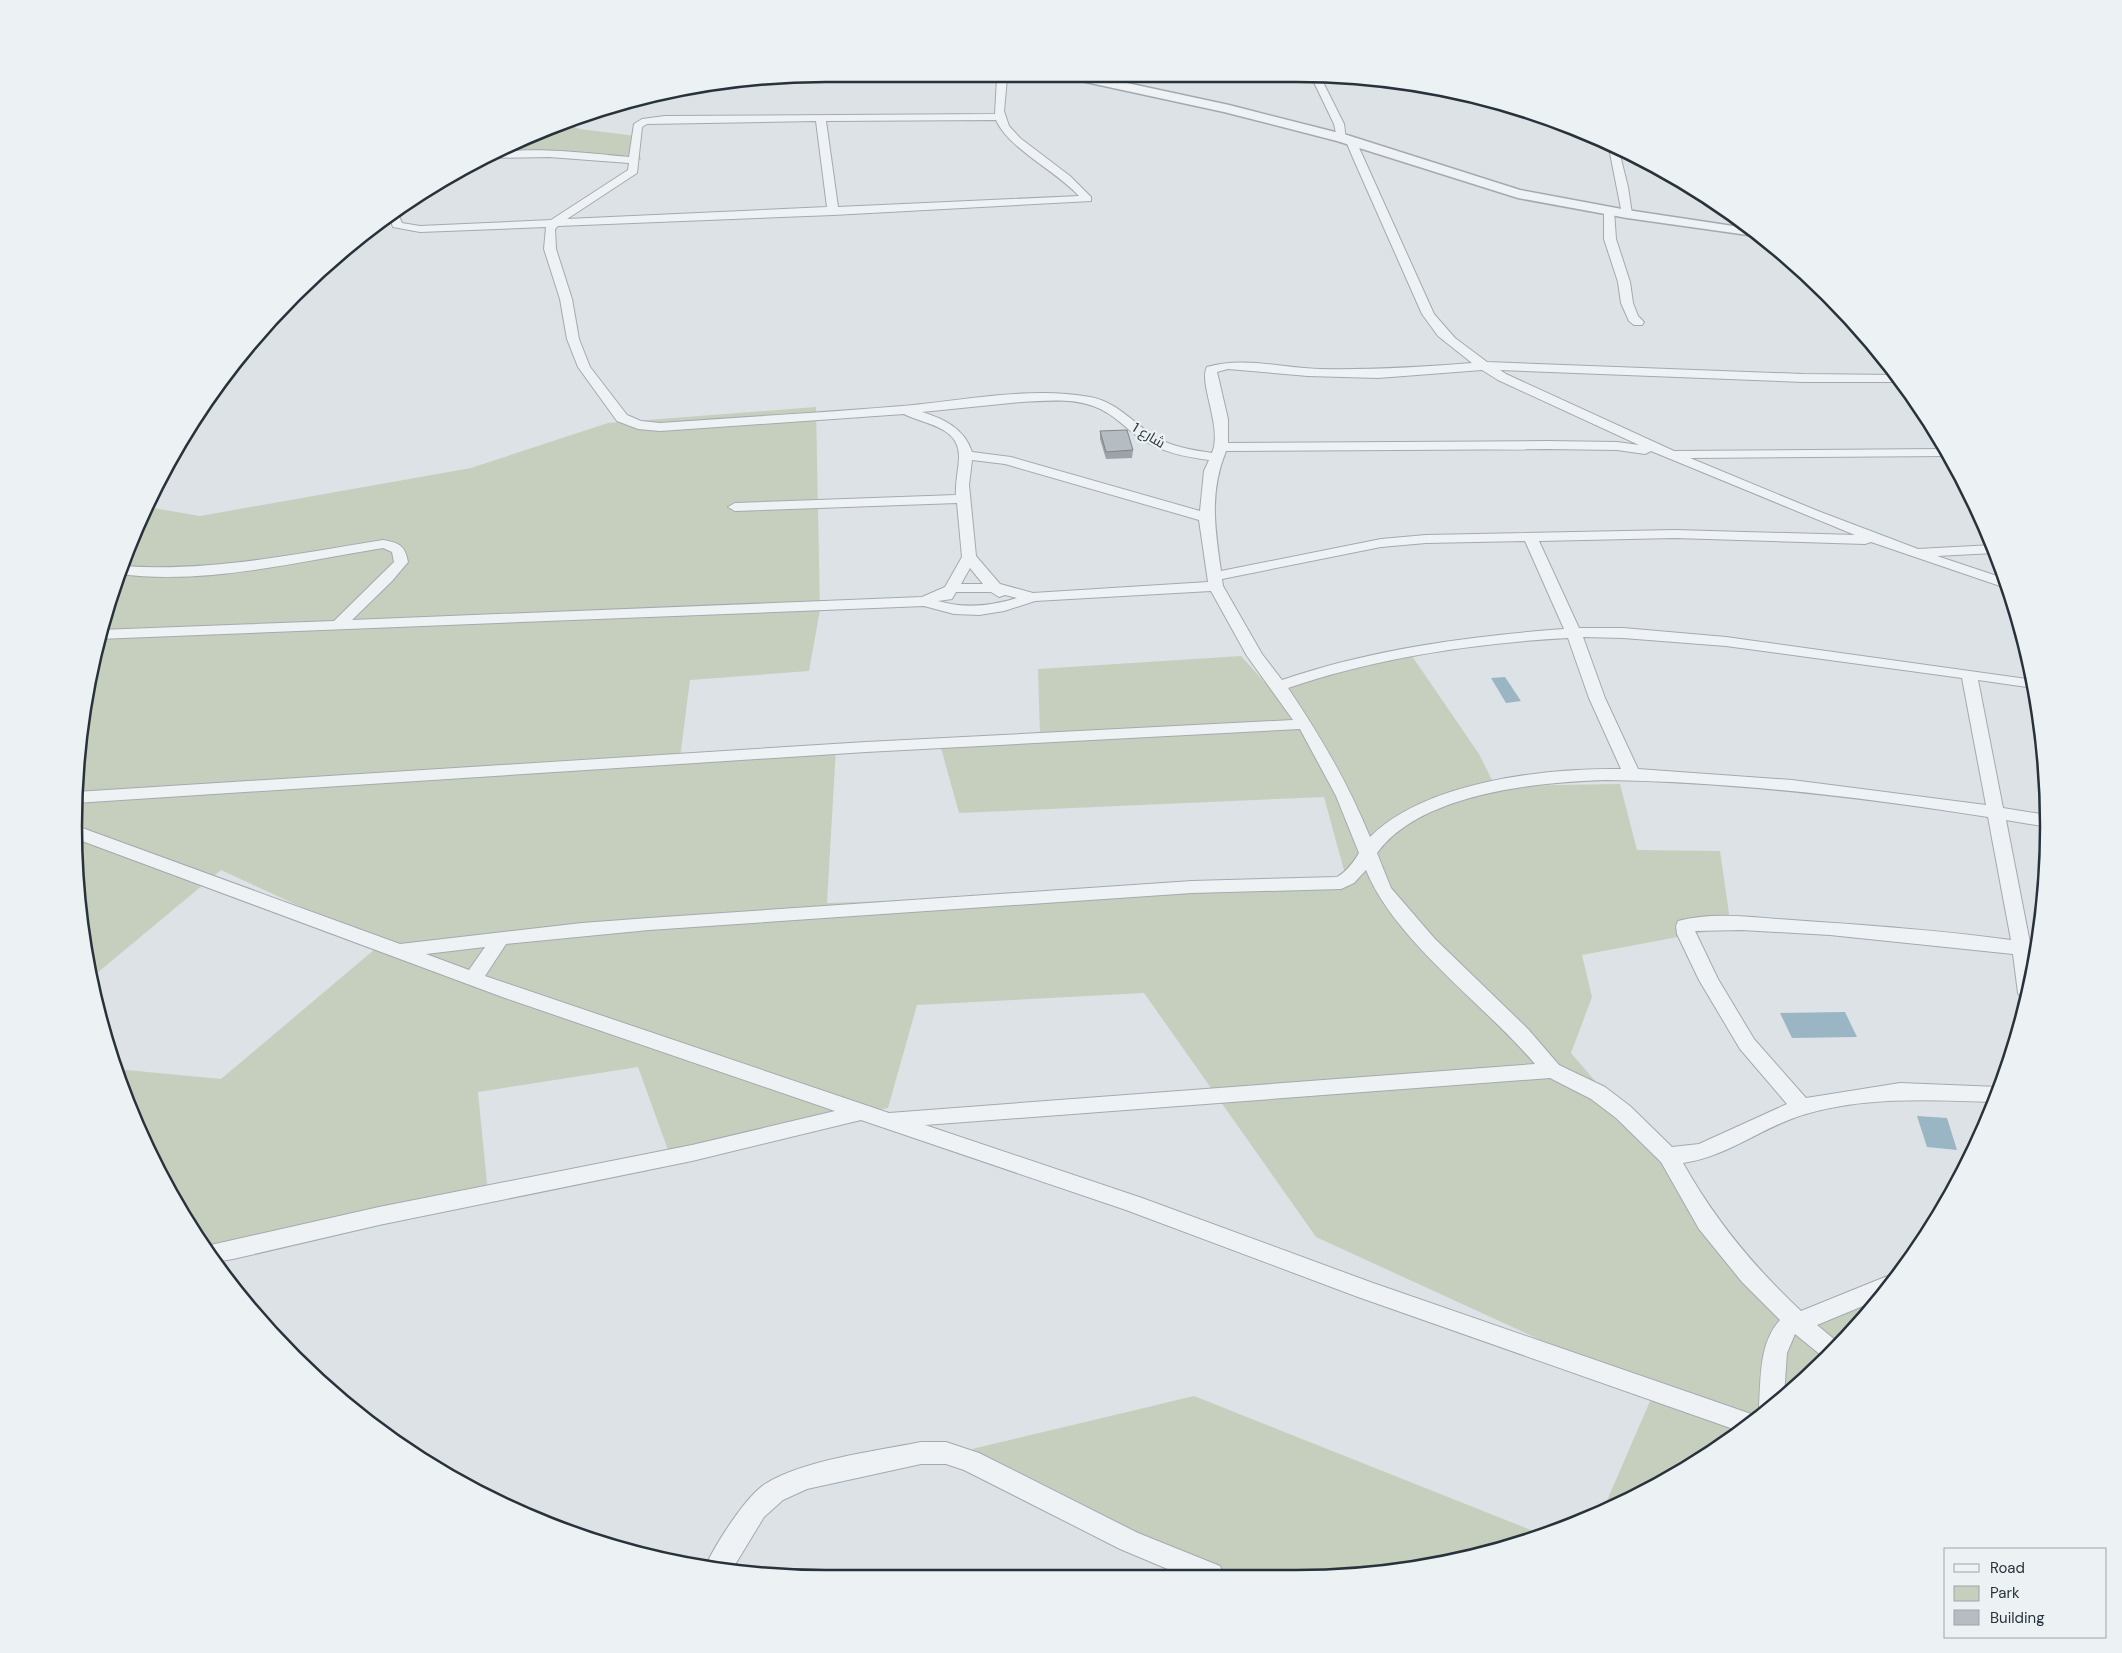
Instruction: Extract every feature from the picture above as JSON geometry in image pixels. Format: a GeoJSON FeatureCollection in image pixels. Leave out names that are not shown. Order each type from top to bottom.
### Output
{"type":"FeatureCollection","features":[{"type":"Feature","properties":{"kind":"street"},"geometry":{"type":"LineString","coordinates":[[396,221],[397,225],[420,229],[833,212],[1087,199],[1006,127],[1001,117],[1002,82]]}},
{"type":"Feature","properties":{"kind":"street"},"geometry":{"type":"LineString","coordinates":[[1105,82],[1216,106],[1346,140],[1518,194],[1609,211],[1742,231]]}},
{"type":"Feature","properties":{"kind":"street"},"geometry":{"type":"LineString","coordinates":[[1318,83],[1383,221],[1412,277],[1424,309],[1437,327],[1484,366],[1502,377],[1667,454],[1909,553],[1998,582]]}},
{"type":"Feature","properties":{"kind":"street"},"geometry":{"type":"LineString","coordinates":[[946,609],[948,595],[954,588],[969,556],[962,485],[966,455],[962,442],[952,431],[940,422],[903,410],[660,427],[638,425],[622,418],[584,367],[573,339],[566,299],[550,249],[550,229],[555,222],[633,171],[637,126],[645,121],[1001,117]]}},
{"type":"Feature","properties":{"kind":"street"},"geometry":{"type":"LineString","coordinates":[[821,118],[833,212]]}},
{"type":"Feature","properties":{"kind":"street"},"geometry":{"type":"LineString","coordinates":[[505,155],[549,154],[634,160]]}},
{"type":"Feature","properties":{"kind":"street"},"geometry":{"type":"LineString","coordinates":[[1615,154],[1623,187],[1627,214]]}},
{"type":"Feature","properties":{"kind":"street"},"geometry":{"type":"LineString","coordinates":[[1609,211],[1610,240],[1624,282],[1627,303],[1633,318],[1638,322]]}},
{"type":"Feature","properties":{"kind":"street"},"geometry":{"type":"LineString","coordinates":[[1827,1347],[1796,1322],[1744,1268],[1706,1222],[1668,1156],[1623,1112],[1598,1093],[1552,1070],[1521,1034],[1423,938],[1383,890],[1345,796],[1317,743],[1279,686],[1255,656],[1216,581],[1206,517],[1211,471],[1218,452],[1221,419],[1211,378],[1211,370],[1214,367],[1227,365],[1308,372],[1378,374],[1484,366],[1802,378],[1890,379]]}},
{"type":"Feature","properties":{"kind":"street","name":"شارع 1"},"geometry":{"type":"LineString","coordinates":[[903,410],[975,402],[1042,399],[1088,400],[1106,405],[1138,431],[1161,445],[1218,452],[1555,445],[1617,446],[1667,454]]}},
{"type":"Feature","properties":{"kind":"street"},"geometry":{"type":"LineString","coordinates":[[1667,454],[1939,453]]}},
{"type":"Feature","properties":{"kind":"street"},"geometry":{"type":"LineString","coordinates":[[966,455],[1006,460],[1206,517]]}},
{"type":"Feature","properties":{"kind":"street"},"geometry":{"type":"LineString","coordinates":[[735,507],[964,499]]}},
{"type":"Feature","properties":{"kind":"street"},"geometry":{"type":"LineString","coordinates":[[925,601],[946,609],[968,612],[1000,608],[1032,597],[1216,581],[1381,543],[1426,539],[1675,534],[1876,540]]}},
{"type":"Feature","properties":{"kind":"street"},"geometry":{"type":"LineString","coordinates":[[1530,536],[1574,634],[1597,698],[1632,773]]}},
{"type":"Feature","properties":{"kind":"street"},"geometry":{"type":"LineString","coordinates":[[128,571],[150,574],[240,567],[289,562],[383,544],[394,546],[400,551],[401,562],[392,574],[362,599],[340,624]]}},
{"type":"Feature","properties":{"kind":"street"},"geometry":{"type":"LineString","coordinates":[[1909,553],[1986,549]]}},
{"type":"Feature","properties":{"kind":"street"},"geometry":{"type":"LineString","coordinates":[[969,556],[996,588],[1001,600],[1000,608]]}},
{"type":"Feature","properties":{"kind":"street"},"geometry":{"type":"LineString","coordinates":[[108,635],[925,601],[954,588],[996,588],[1032,597]]}},
{"type":"Feature","properties":{"kind":"street"},"geometry":{"type":"LineString","coordinates":[[1279,686],[1312,674],[1379,658],[1527,636],[1621,633],[1760,646],[2025,682]]}},
{"type":"Feature","properties":{"kind":"street"},"geometry":{"type":"LineString","coordinates":[[1969,675],[1997,812],[2029,949]]}},
{"type":"Feature","properties":{"kind":"street"},"geometry":{"type":"LineString","coordinates":[[83,798],[866,747],[1304,724]]}},
{"type":"Feature","properties":{"kind":"street"},"geometry":{"type":"LineString","coordinates":[[401,951],[501,938],[640,924],[1182,888],[1341,883],[1351,878],[1359,870],[1367,853],[1383,836],[1415,816],[1443,802],[1478,790],[1501,783],[1534,778],[1632,773],[1818,787],[2040,819]]}},
{"type":"Feature","properties":{"kind":"street"},"geometry":{"type":"LineString","coordinates":[[82,834],[474,979],[1134,1204],[1366,1290],[1742,1421]]}},
{"type":"Feature","properties":{"kind":"street"},"geometry":{"type":"LineString","coordinates":[[1801,1107],[1747,1044],[1709,980],[1686,934],[1685,926],[1697,924],[1760,924],[1896,933],[2029,949]]}},
{"type":"Feature","properties":{"kind":"street"},"geometry":{"type":"LineString","coordinates":[[474,979],[501,938]]}},
{"type":"Feature","properties":{"kind":"street"},"geometry":{"type":"LineString","coordinates":[[886,1120],[1552,1070]]}},
{"type":"Feature","properties":{"kind":"street"},"geometry":{"type":"LineString","coordinates":[[1668,1156],[1702,1152],[1801,1107],[1862,1095],[1900,1091],[1990,1094]]}},
{"type":"Feature","properties":{"kind":"street"},"geometry":{"type":"LineString","coordinates":[[217,1252],[289,1239],[402,1211],[675,1156],[811,1126],[863,1112]]}},
{"type":"Feature","properties":{"kind":"street"},"geometry":{"type":"LineString","coordinates":[[1772,1397],[1781,1334],[1796,1322],[1877,1290]]}},
{"type":"Feature","properties":{"kind":"street"},"geometry":{"type":"LineString","coordinates":[[722,1563],[755,1509],[774,1492],[804,1478],[868,1463],[921,1453],[946,1453],[970,1461],[1130,1541],[1199,1570]]}},
{"type":"Feature","properties":{"kind":"green space"},"geometry":{"type":"Polygon","coordinates":[[[574,127],[636,136],[641,160],[507,155],[574,127]]]}},
{"type":"Feature","properties":{"kind":"green space"},"geometry":{"type":"Polygon","coordinates":[[[816,407],[820,610],[809,671],[690,680],[680,758],[836,748],[827,903],[1348,885],[1324,797],[959,813],[939,741],[1040,735],[1038,669],[1241,656],[1270,688],[1412,656],[1479,754],[1495,786],[1620,784],[1637,850],[1720,851],[1731,927],[1582,955],[1592,997],[1571,1053],[1806,1325],[1864,1306],[1822,1353],[1748,1417],[1709,1445],[1667,1471],[1606,1502],[1654,1392],[1316,1237],[1144,993],[917,1005],[888,1108],[668,1150],[638,1067],[478,1092],[488,1193],[215,1250],[182,1198],[159,1156],[123,1070],[221,1079],[381,944],[221,870],[97,973],[89,924],[82,826],[89,729],[97,681],[108,634],[122,587],[154,508],[200,516],[471,468],[608,423],[816,407]]]}},
{"type":"Feature","properties":{"kind":"green space"},"geometry":{"type":"Polygon","coordinates":[[[1194,1396],[1534,1531],[1441,1556],[1393,1564],[1344,1569],[1206,1570],[972,1449],[1194,1396]]]}},
{"type":"Feature","properties":{"kind":"water"},"geometry":{"type":"Polygon","coordinates":[[[1505,677],[1521,701],[1506,703],[1491,678],[1505,677]]]}},
{"type":"Feature","properties":{"kind":"water"},"geometry":{"type":"Polygon","coordinates":[[[1845,1012],[1857,1037],[1792,1038],[1780,1013],[1845,1012]]]}},
{"type":"Feature","properties":{"kind":"water"},"geometry":{"type":"Polygon","coordinates":[[[1917,1116],[1947,1118],[1957,1150],[1927,1147],[1917,1116]]]}},
{"type":"Feature","properties":{"kind":"building"},"geometry":{"type":"Polygon","coordinates":[[[1127,430],[1133,450],[1106,452],[1100,431],[1127,430]]]}}]}
